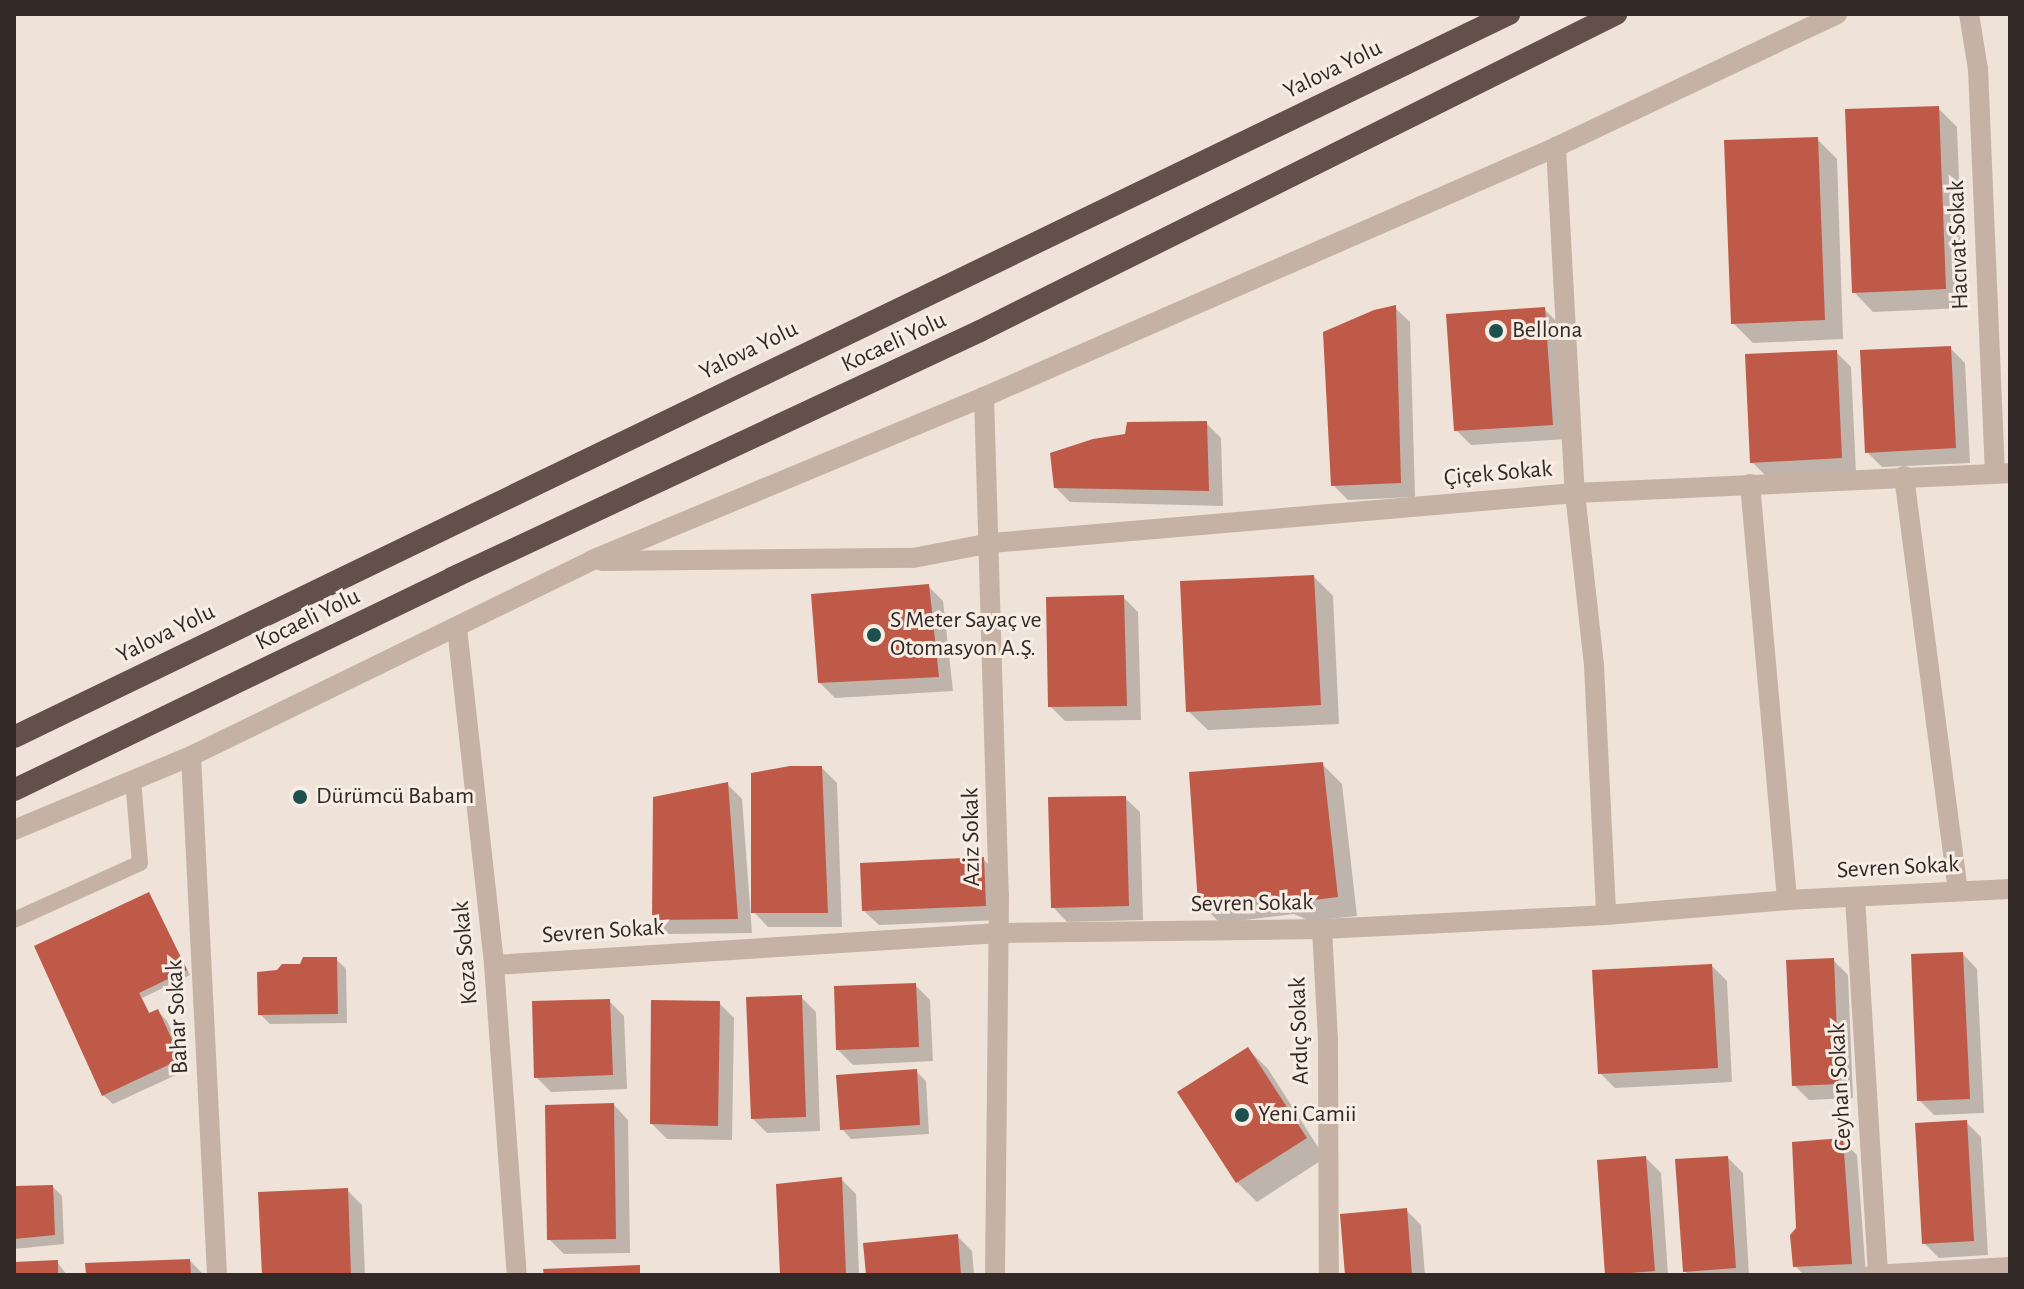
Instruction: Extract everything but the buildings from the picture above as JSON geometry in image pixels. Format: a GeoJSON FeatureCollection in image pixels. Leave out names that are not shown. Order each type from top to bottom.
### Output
{"type":"FeatureCollection","features":[{"type":"Feature","properties":{"kind":"highway","name":"Yalova Yolu"},"geometry":{"type":"LineString","coordinates":[[14,737],[1509,14]]}},
{"type":"Feature","properties":{"kind":"highway","name":"Kocaeli̇ Yolu"},"geometry":{"type":"LineString","coordinates":[[14,790],[465,571],[980,331],[1616,14]]}},
{"type":"Feature","properties":{"kind":"street"},"geometry":{"type":"LineString","coordinates":[[14,830],[191,756],[592,560],[984,397],[1556,147],[1837,14]]}},
{"type":"Feature","properties":{"kind":"street","name":"Hacıvat Sokak"},"geometry":{"type":"LineString","coordinates":[[1969,14],[1978,69],[2003,474]]}},
{"type":"Feature","properties":{"kind":"street"},"geometry":{"type":"LineString","coordinates":[[1556,147],[1575,493],[1594,666],[1606,915]]}},
{"type":"Feature","properties":{"kind":"street","name":"Aziz Sokak"},"geometry":{"type":"LineString","coordinates":[[984,397],[991,543],[1000,933],[995,1275]]}},
{"type":"Feature","properties":{"kind":"street","name":"Çiçek Sokak"},"geometry":{"type":"LineString","coordinates":[[592,560],[913,558],[991,543],[1575,493],[2003,474]]}},
{"type":"Feature","properties":{"kind":"street"},"geometry":{"type":"LineString","coordinates":[[1904,476],[1958,890]]}},
{"type":"Feature","properties":{"kind":"street"},"geometry":{"type":"LineString","coordinates":[[1750,484],[1787,900]]}},
{"type":"Feature","properties":{"kind":"street","name":"Koza Sokak"},"geometry":{"type":"LineString","coordinates":[[457,628],[494,965],[517,1275]]}},
{"type":"Feature","properties":{"kind":"street","name":"Bahar Sokak"},"geometry":{"type":"LineString","coordinates":[[191,756],[217,1275]]}},
{"type":"Feature","properties":{"kind":"street","name":"Sevren Sokak"},"geometry":{"type":"LineString","coordinates":[[494,965],[1000,933],[1322,929],[1606,915],[1787,900],[2010,889]]}},
{"type":"Feature","properties":{"kind":"street","name":"Ceyhan Sokak"},"geometry":{"type":"LineString","coordinates":[[1855,897],[1876,1275]]}},
{"type":"Feature","properties":{"kind":"street","name":"Ardıç Sokak"},"geometry":{"type":"LineString","coordinates":[[1322,929],[1328,1041],[1329,1275]]}},
{"type":"Feature","properties":{"kind":"street"},"geometry":{"type":"LineString","coordinates":[[1876,1275],[2010,1267]]}},
{"type":"Feature","properties":{"kind":"lane"},"geometry":{"type":"LineString","coordinates":[[14,920],[140,863],[133,780]]}},
{"type":"Feature","properties":{"kind":"place","name":"Bellona"},"geometry":{"type":"Point","coordinates":[1496,331]}},
{"type":"Feature","properties":{"kind":"place","name":"S Meter Sayaç ve Otomasyon A.Ş."},"geometry":{"type":"Point","coordinates":[874,635]}},
{"type":"Feature","properties":{"kind":"place","name":"Dürümcü Babam"},"geometry":{"type":"Point","coordinates":[300,797]}},
{"type":"Feature","properties":{"kind":"place","name":"Yeni Camii"},"geometry":{"type":"Point","coordinates":[1242,1115]}}]}
